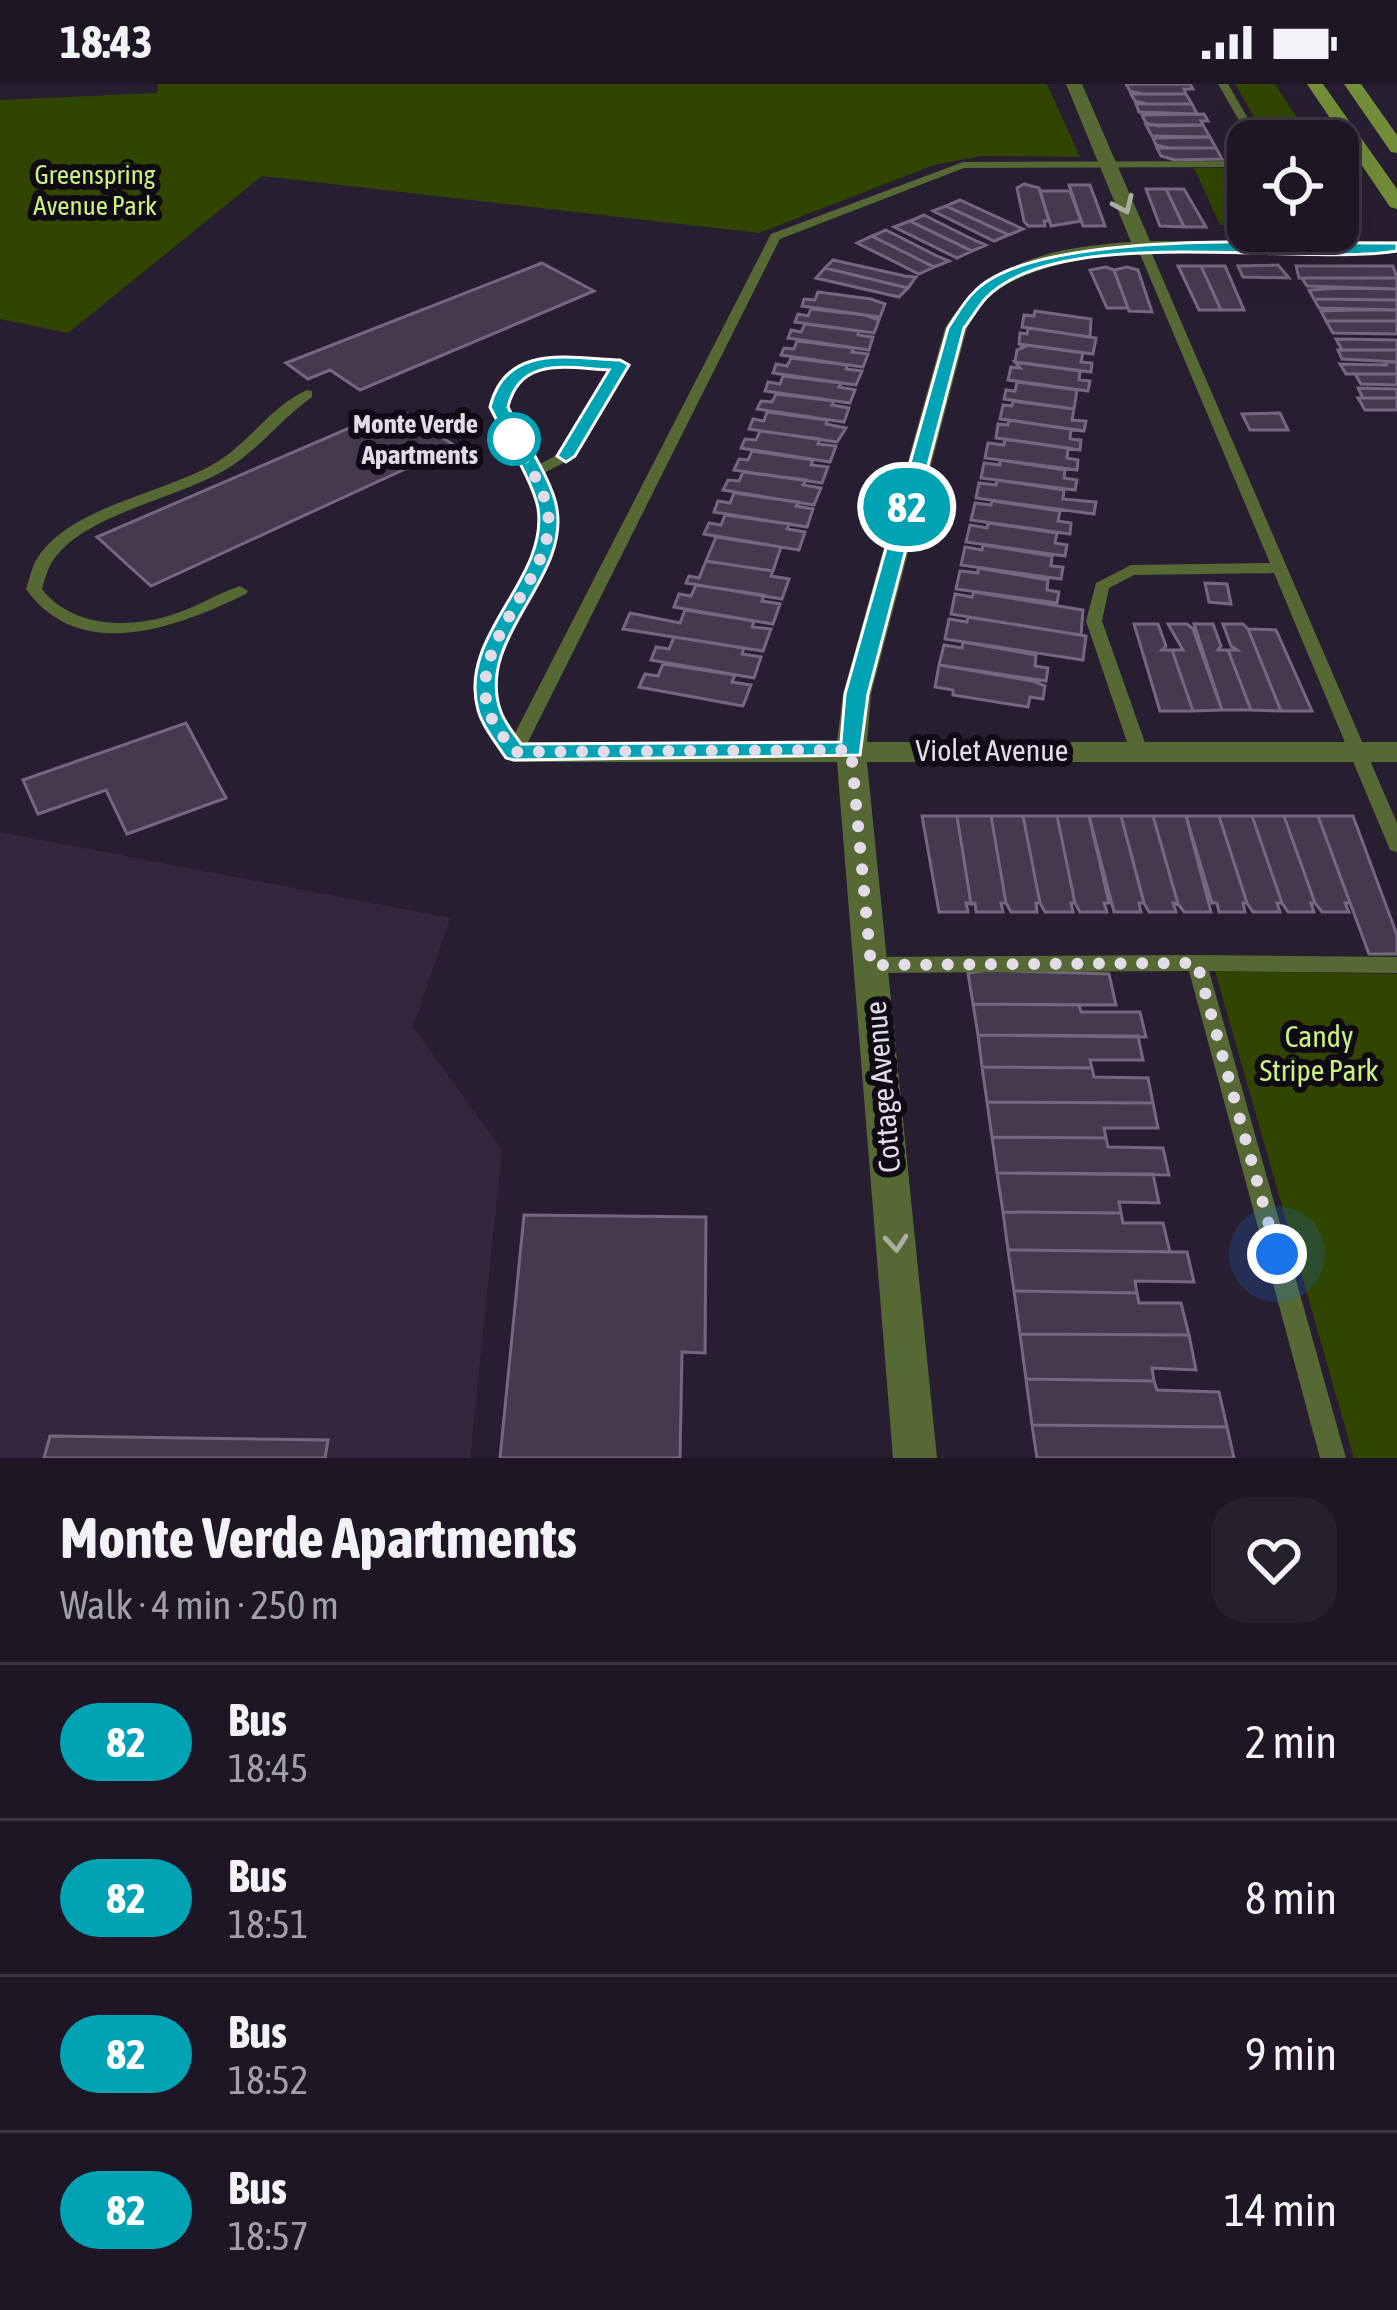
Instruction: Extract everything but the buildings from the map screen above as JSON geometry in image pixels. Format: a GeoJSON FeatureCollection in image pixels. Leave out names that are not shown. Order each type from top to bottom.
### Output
{"type":"FeatureCollection","features":[{"type":"Feature","properties":{"kind":"main road"},"geometry":{"type":"LineString","coordinates":[[1315,84],[1397,203]]}},
{"type":"Feature","properties":{"kind":"main road"},"geometry":{"type":"LineString","coordinates":[[1352,84],[1397,148]]}},
{"type":"Feature","properties":{"kind":"street"},"geometry":{"type":"LineString","coordinates":[[1074,84],[1143,247]]}},
{"type":"Feature","properties":{"kind":"street","name":"Cottage Avenue"},"geometry":{"type":"LineString","coordinates":[[915,1458],[851,750],[856,694],[956,328],[982,292],[1031,266],[1089,251],[1397,247]]}},
{"type":"Feature","properties":{"kind":"street","name":"Violet Avenue"},"geometry":{"type":"LineString","coordinates":[[514,752],[1397,752]]}},
{"type":"Feature","properties":{"kind":"lane"},"geometry":{"type":"LineString","coordinates":[[1223,84],[1244,120]]}},
{"type":"Feature","properties":{"kind":"lane"},"geometry":{"type":"LineString","coordinates":[[514,752],[775,237],[946,169],[975,164],[1227,164]]}},
{"type":"Feature","properties":{"kind":"lane"},"geometry":{"type":"LineString","coordinates":[[1143,247],[1397,845]]}},
{"type":"Feature","properties":{"kind":"lane"},"geometry":{"type":"LineString","coordinates":[[514,752],[489,711],[487,684],[494,647],[544,548],[548,508],[499,407],[503,390],[516,373],[537,362],[560,359],[620,365],[566,456],[532,474]]}},
{"type":"Feature","properties":{"kind":"lane"},"geometry":{"type":"LineString","coordinates":[[240,590],[178,620],[115,626],[78,621],[50,608],[34,589],[41,559],[66,536],[226,464],[307,394]]}},
{"type":"Feature","properties":{"kind":"lane"},"geometry":{"type":"LineString","coordinates":[[1139,751],[1094,621],[1102,586],[1131,570],[1281,568]]}},
{"type":"Feature","properties":{"kind":"lane"},"geometry":{"type":"LineString","coordinates":[[1197,963],[1333,1458]]}},
{"type":"Feature","properties":{"kind":"lane"},"geometry":{"type":"LineString","coordinates":[[871,965],[1397,964]]}},
{"type":"Feature","properties":{"kind":"shaded area"},"geometry":{"type":"Polygon","coordinates":[[[0,832],[450,918],[413,1027],[502,1150],[470,1458],[0,1458],[0,832]]]}},
{"type":"Feature","properties":{"kind":"green space","name":"Greenspring Avenue Park"},"geometry":{"type":"Polygon","coordinates":[[[158,84],[1047,84],[1080,157],[981,156],[934,165],[759,233],[262,176],[68,333],[0,319],[0,100],[157,93],[158,84]]]}},
{"type":"Feature","properties":{"kind":"green space"},"geometry":{"type":"Polygon","coordinates":[[[1235,84],[1275,84],[1298,120],[1256,120],[1235,84]]]}},
{"type":"Feature","properties":{"kind":"green space"},"geometry":{"type":"Polygon","coordinates":[[[1194,168],[1227,168],[1227,225],[1220,225],[1194,168]]]}},
{"type":"Feature","properties":{"kind":"green space","name":"Candy Stripe Park"},"geometry":{"type":"Polygon","coordinates":[[[1215,971],[1397,974],[1397,1458],[1354,1458],[1215,971]]]}},
{"type":"Feature","properties":{"kind":"bus line","name":"82"},"geometry":{"type":"LineString","coordinates":[[566,456],[620,365],[560,359],[537,362],[516,373],[503,390],[499,407],[548,508],[544,548],[494,647],[487,684],[489,711],[514,752],[851,750],[856,694],[956,328],[982,292],[1031,266],[1089,251],[1397,247]]}},
{"type":"Feature","properties":{"kind":"place","name":"Monte Verde Apartments"},"geometry":{"type":"Point","coordinates":[514,439]}},
{"type":"Feature","properties":{"kind":"route"},"geometry":{"type":"LineString","coordinates":[[514,439],[548,508],[544,548],[494,647],[487,684],[489,711],[514,752],[851,750],[871,965],[1197,963],[1277,1254]]}}]}
